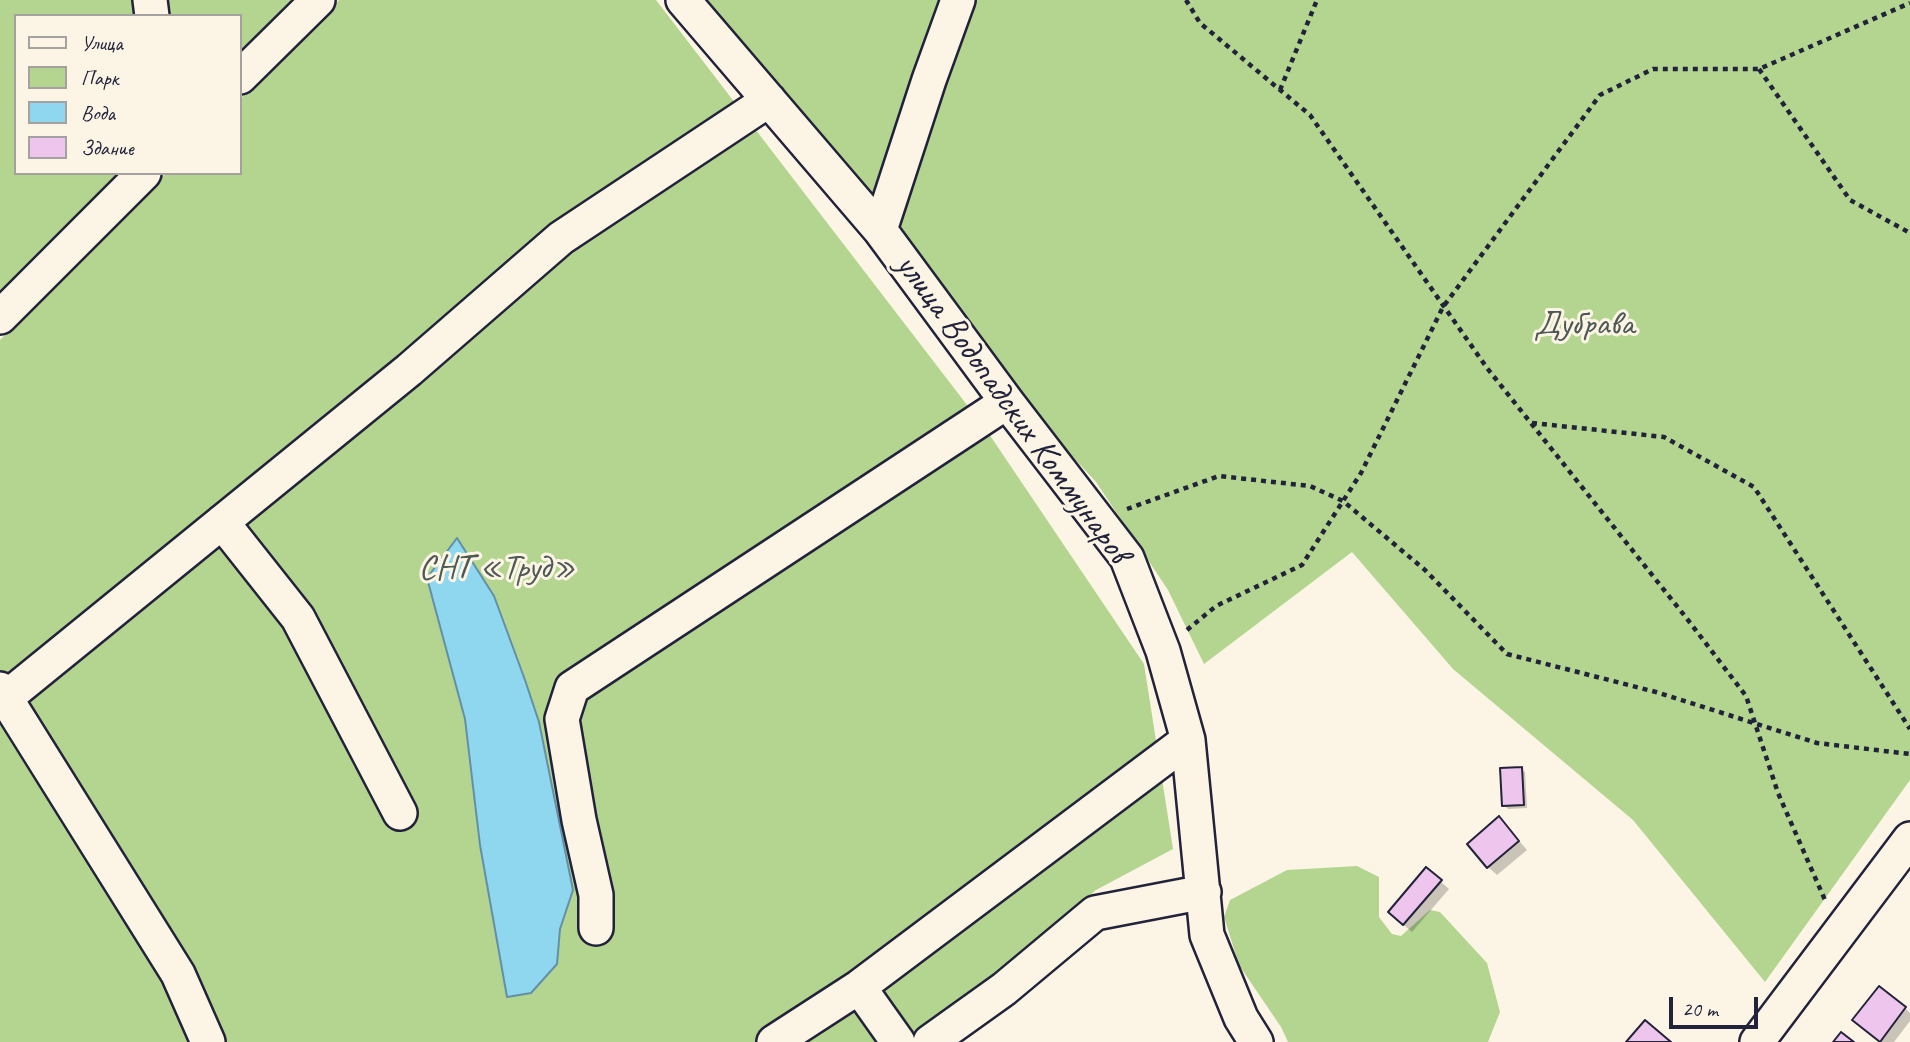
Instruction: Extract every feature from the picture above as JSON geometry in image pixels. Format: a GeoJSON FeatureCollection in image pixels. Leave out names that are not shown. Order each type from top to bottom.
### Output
{"type":"FeatureCollection","features":[{"type":"Feature","properties":{"kind":"street"},"geometry":{"type":"LineString","coordinates":[[242,75],[318,0]]}},
{"type":"Feature","properties":{"kind":"street","name":"улица Водопадских Коммунаров"},"geometry":{"type":"LineString","coordinates":[[683,0],[880,230],[1127,558],[1163,651],[1188,740],[1207,935],[1241,1018],[1256,1042]]}},
{"type":"Feature","properties":{"kind":"street"},"geometry":{"type":"LineString","coordinates":[[880,230],[958,0]]}},
{"type":"Feature","properties":{"kind":"street"},"geometry":{"type":"LineString","coordinates":[[208,1042],[178,974],[4,693],[222,522],[409,370],[561,238],[769,100]]}},
{"type":"Feature","properties":{"kind":"street"},"geometry":{"type":"LineString","coordinates":[[0,317],[142,175]]}},
{"type":"Feature","properties":{"kind":"street"},"geometry":{"type":"LineString","coordinates":[[596,928],[596,895],[579,820],[562,719],[572,688],[1007,402]]}},
{"type":"Feature","properties":{"kind":"street"},"geometry":{"type":"LineString","coordinates":[[222,522],[298,618],[400,813]]}},
{"type":"Feature","properties":{"kind":"street"},"geometry":{"type":"LineString","coordinates":[[774,1042],[859,987],[1188,740]]}},
{"type":"Feature","properties":{"kind":"street"},"geometry":{"type":"LineString","coordinates":[[1757,1042],[1910,839]]}},
{"type":"Feature","properties":{"kind":"street"},"geometry":{"type":"LineString","coordinates":[[930,1042],[1004,989],[1095,913],[1204,892]]}},
{"type":"Feature","properties":{"kind":"street"},"geometry":{"type":"LineString","coordinates":[[859,987],[898,1042]]}},
{"type":"Feature","properties":{"kind":"path"},"geometry":{"type":"LineString","coordinates":[[1186,0],[1200,23],[1310,115],[1487,368],[1746,696],[1779,793],[1839,933]]}},
{"type":"Feature","properties":{"kind":"path"},"geometry":{"type":"LineString","coordinates":[[1280,90],[1317,0]]}},
{"type":"Feature","properties":{"kind":"path"},"geometry":{"type":"LineString","coordinates":[[1163,651],[1216,606],[1302,565],[1361,473],[1443,307],[1600,95],[1653,69],[1759,69],[1910,3]]}},
{"type":"Feature","properties":{"kind":"path"},"geometry":{"type":"LineString","coordinates":[[1759,69],[1850,200],[1910,233]]}},
{"type":"Feature","properties":{"kind":"path"},"geometry":{"type":"LineString","coordinates":[[1531,423],[1664,437],[1754,487],[1910,729]]}},
{"type":"Feature","properties":{"kind":"path"},"geometry":{"type":"LineString","coordinates":[[1116,513],[1219,476],[1310,486],[1343,501],[1425,570],[1507,654],[1656,692],[1817,743],[1910,754]]}},
{"type":"Feature","properties":{"kind":"green space"},"geometry":{"type":"Polygon","coordinates":[[[0,0],[291,0],[242,49],[242,14],[14,14],[14,175],[116,175],[0,292],[0,0]]]}},
{"type":"Feature","properties":{"kind":"green space","name":"СНТ «Труд»"},"geometry":{"type":"Polygon","coordinates":[[[339,0],[656,0],[987,431],[1144,664],[1173,849],[1096,890],[915,1042],[0,1042],[0,340],[164,175],[242,175],[242,97],[339,0]]]}},
{"type":"Feature","properties":{"kind":"green space","name":"Дубрава"},"geometry":{"type":"Polygon","coordinates":[[[686,0],[1910,0],[1910,780],[1765,982],[1633,820],[1453,669],[1352,552],[1204,664],[1168,590],[1096,482],[933,306],[686,0]]]}},
{"type":"Feature","properties":{"kind":"green space"},"geometry":{"type":"Polygon","coordinates":[[[1357,866],[1379,877],[1379,917],[1392,934],[1401,936],[1430,910],[1440,912],[1487,963],[1500,1012],[1488,1042],[1288,1042],[1281,1027],[1239,965],[1224,917],[1230,900],[1287,870],[1357,866]]]}},
{"type":"Feature","properties":{"kind":"water"},"geometry":{"type":"Polygon","coordinates":[[[457,538],[494,596],[539,722],[573,890],[560,929],[557,964],[531,993],[507,997],[480,845],[465,719],[427,578],[457,538]]]}},
{"type":"Feature","properties":{"kind":"building"},"geometry":{"type":"Polygon","coordinates":[[[1522,767],[1524,805],[1502,806],[1500,768],[1522,767]]]}},
{"type":"Feature","properties":{"kind":"building"},"geometry":{"type":"Polygon","coordinates":[[[1499,816],[1519,841],[1487,868],[1467,844],[1499,816]]]}},
{"type":"Feature","properties":{"kind":"building"},"geometry":{"type":"Polygon","coordinates":[[[1426,867],[1442,880],[1403,925],[1388,912],[1426,867]]]}},
{"type":"Feature","properties":{"kind":"building"},"geometry":{"type":"Polygon","coordinates":[[[1879,986],[1906,1007],[1880,1042],[1852,1020],[1879,986]]]}},
{"type":"Feature","properties":{"kind":"building"},"geometry":{"type":"Polygon","coordinates":[[[1645,1020],[1671,1042],[1626,1042],[1645,1020]]]}},
{"type":"Feature","properties":{"kind":"building"},"geometry":{"type":"Polygon","coordinates":[[[1841,1032],[1854,1042],[1833,1042],[1841,1032]]]}}]}
